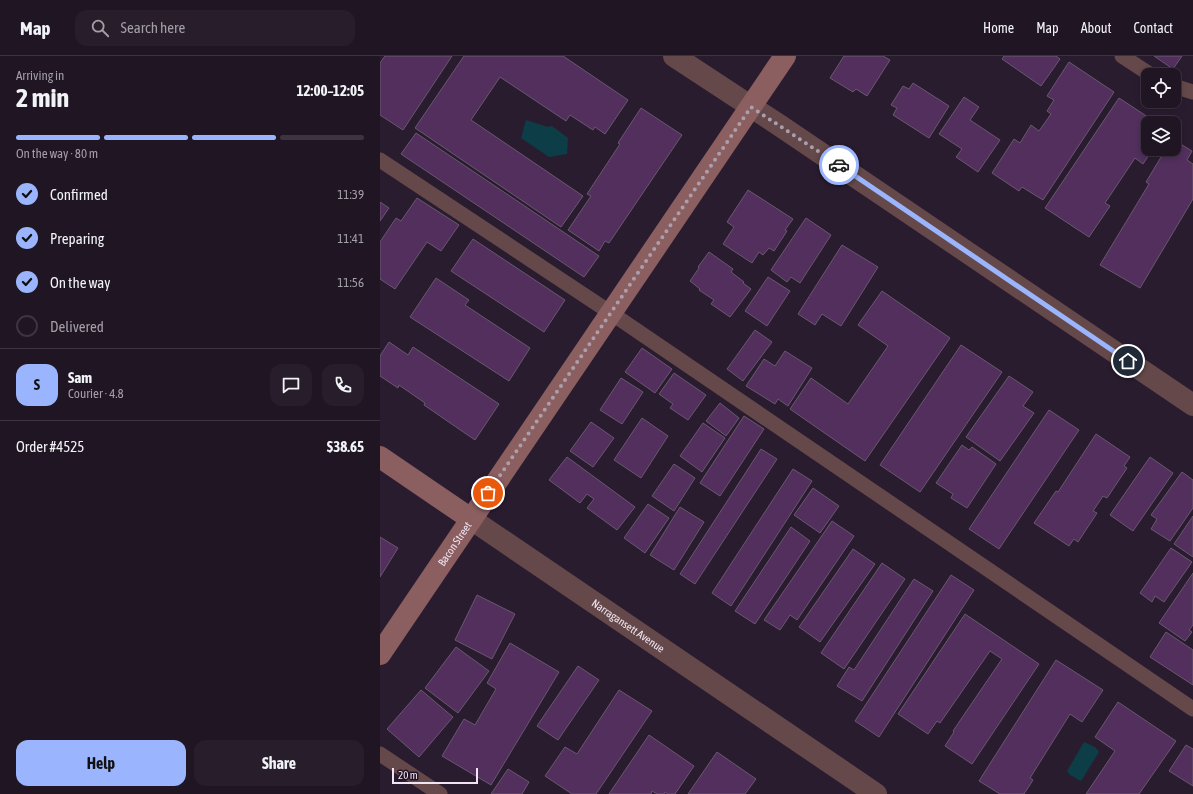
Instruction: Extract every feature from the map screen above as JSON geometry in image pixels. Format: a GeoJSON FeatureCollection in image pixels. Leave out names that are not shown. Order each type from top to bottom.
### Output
{"type":"FeatureCollection","features":[{"type":"Feature","properties":{"kind":"street"},"geometry":{"type":"LineString","coordinates":[[674,56],[1193,405]]}},
{"type":"Feature","properties":{"kind":"street","name":"Bacon Street"},"geometry":{"type":"LineString","coordinates":[[380,654],[785,56]]}},
{"type":"Feature","properties":{"kind":"street","name":"Narragansett Avenue"},"geometry":{"type":"LineString","coordinates":[[380,457],[876,794]]}},
{"type":"Feature","properties":{"kind":"lane"},"geometry":{"type":"LineString","coordinates":[[1122,56],[1141,69]]}},
{"type":"Feature","properties":{"kind":"lane"},"geometry":{"type":"LineString","coordinates":[[1181,88],[1193,92]]}},
{"type":"Feature","properties":{"kind":"lane"},"geometry":{"type":"LineString","coordinates":[[380,160],[611,313],[1193,709]]}},
{"type":"Feature","properties":{"kind":"lane"},"geometry":{"type":"LineString","coordinates":[[380,754],[440,794]]}},
{"type":"Feature","properties":{"kind":"shaded area"},"geometry":{"type":"Polygon","coordinates":[[[526,120],[548,127],[552,126],[568,138],[567,154],[549,157],[521,138],[526,120]]]}},
{"type":"Feature","properties":{"kind":"shaded area"},"geometry":{"type":"Polygon","coordinates":[[[1084,742],[1095,747],[1099,752],[1081,781],[1070,775],[1067,771],[1084,742]]]}},
{"type":"Feature","properties":{"kind":"building"},"geometry":{"type":"Polygon","coordinates":[[[385,56],[452,56],[403,130],[380,115],[380,63],[385,56]]]}},
{"type":"Feature","properties":{"kind":"building"},"geometry":{"type":"Polygon","coordinates":[[[464,56],[563,56],[628,100],[605,134],[595,127],[593,130],[570,115],[566,121],[500,77],[471,120],[583,196],[561,227],[415,128],[464,56]]]}},
{"type":"Feature","properties":{"kind":"building"},"geometry":{"type":"Polygon","coordinates":[[[844,56],[883,56],[890,60],[867,96],[856,89],[853,92],[830,78],[844,56]]]}},
{"type":"Feature","properties":{"kind":"building"},"geometry":{"type":"Polygon","coordinates":[[[1004,56],[1056,56],[1060,59],[1041,86],[1002,59],[1004,56]]]}},
{"type":"Feature","properties":{"kind":"building"},"geometry":{"type":"Polygon","coordinates":[[[1154,56],[1182,56],[1174,68],[1154,56]]]}},
{"type":"Feature","properties":{"kind":"building"},"geometry":{"type":"Polygon","coordinates":[[[1069,62],[1114,92],[1043,200],[1022,187],[1019,191],[992,173],[1014,139],[1020,143],[1031,125],[1039,131],[1051,114],[1047,111],[1054,100],[1047,96],[1069,62]]]}},
{"type":"Feature","properties":{"kind":"building"},"geometry":{"type":"Polygon","coordinates":[[[913,83],[949,106],[929,138],[893,115],[897,108],[891,105],[903,86],[909,89],[913,83]]]}},
{"type":"Feature","properties":{"kind":"building"},"geometry":{"type":"Polygon","coordinates":[[[964,97],[979,107],[970,120],[1000,140],[978,172],[956,157],[962,149],[939,134],[964,97]]]}},
{"type":"Feature","properties":{"kind":"building"},"geometry":{"type":"Polygon","coordinates":[[[1119,98],[1146,116],[1141,116],[1141,156],[1148,156],[1143,164],[1135,158],[1105,203],[1110,206],[1089,237],[1045,208],[1119,98]]]}},
{"type":"Feature","properties":{"kind":"building"},"geometry":{"type":"Polygon","coordinates":[[[641,108],[682,135],[609,243],[605,241],[599,251],[568,230],[591,196],[587,194],[620,144],[618,143],[641,108]]]}},
{"type":"Feature","properties":{"kind":"building"},"geometry":{"type":"Polygon","coordinates":[[[416,133],[599,256],[584,277],[401,154],[416,133]]]}},
{"type":"Feature","properties":{"kind":"building"},"geometry":{"type":"Polygon","coordinates":[[[1181,144],[1192,151],[1187,160],[1193,164],[1193,199],[1140,288],[1100,265],[1149,184],[1146,182],[1162,156],[1181,156],[1181,144]]]}},
{"type":"Feature","properties":{"kind":"building"},"geometry":{"type":"Polygon","coordinates":[[[748,190],[793,219],[785,230],[787,231],[774,251],[769,248],[763,255],[759,252],[752,263],[723,244],[734,227],[727,222],[748,190]]]}},
{"type":"Feature","properties":{"kind":"building"},"geometry":{"type":"Polygon","coordinates":[[[417,198],[459,225],[441,251],[427,242],[395,289],[380,279],[380,242],[396,218],[401,221],[417,198]]]}},
{"type":"Feature","properties":{"kind":"building"},"geometry":{"type":"Polygon","coordinates":[[[380,202],[389,208],[380,221],[380,202]]]}},
{"type":"Feature","properties":{"kind":"building"},"geometry":{"type":"Polygon","coordinates":[[[806,218],[831,235],[800,283],[791,277],[787,282],[771,270],[806,218]]]}},
{"type":"Feature","properties":{"kind":"building"},"geometry":{"type":"Polygon","coordinates":[[[473,239],[565,300],[544,332],[451,271],[473,239]]]}},
{"type":"Feature","properties":{"kind":"building"},"geometry":{"type":"Polygon","coordinates":[[[842,245],[878,267],[841,326],[822,314],[815,325],[798,314],[842,245]]]}},
{"type":"Feature","properties":{"kind":"building"},"geometry":{"type":"Polygon","coordinates":[[[709,252],[733,269],[731,272],[751,289],[730,317],[711,304],[714,300],[699,290],[700,289],[690,281],[709,252]]]}},
{"type":"Feature","properties":{"kind":"building"},"geometry":{"type":"Polygon","coordinates":[[[768,277],[790,291],[767,326],[745,311],[768,277]]]}},
{"type":"Feature","properties":{"kind":"building"},"geometry":{"type":"Polygon","coordinates":[[[436,278],[469,300],[465,305],[530,348],[509,381],[410,317],[436,278]]]}},
{"type":"Feature","properties":{"kind":"building"},"geometry":{"type":"Polygon","coordinates":[[[882,291],[950,338],[865,461],[790,409],[811,378],[848,404],[888,346],[858,325],[882,291]]]}},
{"type":"Feature","properties":{"kind":"building"},"geometry":{"type":"Polygon","coordinates":[[[755,330],[772,342],[743,381],[727,369],[755,330]]]}},
{"type":"Feature","properties":{"kind":"building"},"geometry":{"type":"Polygon","coordinates":[[[389,342],[408,355],[413,347],[499,404],[475,440],[424,405],[425,403],[399,385],[398,388],[380,376],[380,356],[389,342]]]}},
{"type":"Feature","properties":{"kind":"building"},"geometry":{"type":"Polygon","coordinates":[[[961,345],[1002,372],[920,492],[880,465],[961,345]]]}},
{"type":"Feature","properties":{"kind":"building"},"geometry":{"type":"Polygon","coordinates":[[[642,348],[672,369],[655,393],[625,372],[642,348]]]}},
{"type":"Feature","properties":{"kind":"building"},"geometry":{"type":"Polygon","coordinates":[[[785,351],[812,368],[788,406],[778,399],[775,404],[746,386],[764,359],[775,366],[785,351]]]}},
{"type":"Feature","properties":{"kind":"building"},"geometry":{"type":"Polygon","coordinates":[[[674,373],[706,395],[688,420],[670,408],[673,404],[659,394],[674,373]]]}},
{"type":"Feature","properties":{"kind":"building"},"geometry":{"type":"Polygon","coordinates":[[[1009,376],[1033,392],[1023,406],[1034,413],[1000,461],[966,437],[1009,376]]]}},
{"type":"Feature","properties":{"kind":"building"},"geometry":{"type":"Polygon","coordinates":[[[621,378],[643,392],[622,424],[600,410],[621,378]]]}},
{"type":"Feature","properties":{"kind":"building"},"geometry":{"type":"Polygon","coordinates":[[[720,403],[739,418],[726,436],[706,421],[720,403]]]}},
{"type":"Feature","properties":{"kind":"building"},"geometry":{"type":"Polygon","coordinates":[[[1049,410],[1079,430],[999,549],[969,529],[1049,410]]]}},
{"type":"Feature","properties":{"kind":"building"},"geometry":{"type":"Polygon","coordinates":[[[744,416],[764,429],[720,496],[700,483],[744,416]]]}},
{"type":"Feature","properties":{"kind":"building"},"geometry":{"type":"Polygon","coordinates":[[[642,418],[668,436],[641,478],[614,460],[642,418]]]}},
{"type":"Feature","properties":{"kind":"building"},"geometry":{"type":"Polygon","coordinates":[[[591,422],[614,438],[593,467],[570,451],[591,422]]]}},
{"type":"Feature","properties":{"kind":"building"},"geometry":{"type":"Polygon","coordinates":[[[703,423],[725,438],[702,472],[680,456],[703,423]]]}},
{"type":"Feature","properties":{"kind":"building"},"geometry":{"type":"Polygon","coordinates":[[[1096,434],[1130,457],[1124,466],[1127,468],[1107,498],[1103,496],[1093,511],[1097,513],[1078,542],[1074,539],[1069,546],[1034,523],[1056,491],[1058,492],[1096,434]]]}},
{"type":"Feature","properties":{"kind":"building"},"geometry":{"type":"Polygon","coordinates":[[[962,445],[969,450],[972,447],[996,464],[967,508],[951,498],[953,494],[936,483],[962,445]]]}},
{"type":"Feature","properties":{"kind":"building"},"geometry":{"type":"Polygon","coordinates":[[[761,449],[777,459],[695,584],[680,574],[761,449]]]}},
{"type":"Feature","properties":{"kind":"building"},"geometry":{"type":"Polygon","coordinates":[[[567,457],[635,507],[617,530],[587,508],[594,499],[587,494],[580,503],[549,480],[567,457]]]}},
{"type":"Feature","properties":{"kind":"building"},"geometry":{"type":"Polygon","coordinates":[[[1150,457],[1173,473],[1133,531],[1110,515],[1150,457]]]}},
{"type":"Feature","properties":{"kind":"building"},"geometry":{"type":"Polygon","coordinates":[[[674,464],[695,478],[674,511],[652,496],[674,464]]]}},
{"type":"Feature","properties":{"kind":"building"},"geometry":{"type":"Polygon","coordinates":[[[793,469],[812,481],[731,606],[712,593],[793,469]]]}},
{"type":"Feature","properties":{"kind":"building"},"geometry":{"type":"Polygon","coordinates":[[[1182,472],[1193,480],[1193,508],[1170,541],[1151,529],[1157,519],[1151,515],[1182,472]]]}},
{"type":"Feature","properties":{"kind":"building"},"geometry":{"type":"Polygon","coordinates":[[[813,488],[839,506],[820,533],[794,515],[813,488]]]}},
{"type":"Feature","properties":{"kind":"building"},"geometry":{"type":"Polygon","coordinates":[[[648,504],[669,518],[645,553],[624,538],[648,504]]]}},
{"type":"Feature","properties":{"kind":"building"},"geometry":{"type":"Polygon","coordinates":[[[680,507],[704,522],[674,570],[650,555],[680,507]]]}},
{"type":"Feature","properties":{"kind":"building"},"geometry":{"type":"Polygon","coordinates":[[[1193,516],[1193,557],[1174,544],[1193,516]]]}},
{"type":"Feature","properties":{"kind":"building"},"geometry":{"type":"Polygon","coordinates":[[[832,521],[854,536],[797,620],[790,615],[780,630],[764,620],[832,521]]]}},
{"type":"Feature","properties":{"kind":"building"},"geometry":{"type":"Polygon","coordinates":[[[791,527],[810,541],[755,624],[735,611],[791,527]]]}},
{"type":"Feature","properties":{"kind":"building"},"geometry":{"type":"Polygon","coordinates":[[[380,537],[398,548],[380,577],[380,537]]]}},
{"type":"Feature","properties":{"kind":"building"},"geometry":{"type":"Polygon","coordinates":[[[1171,548],[1192,562],[1164,602],[1155,596],[1152,602],[1140,593],[1171,548]]]}},
{"type":"Feature","properties":{"kind":"building"},"geometry":{"type":"Polygon","coordinates":[[[853,549],[875,564],[820,642],[799,627],[853,549]]]}},
{"type":"Feature","properties":{"kind":"building"},"geometry":{"type":"Polygon","coordinates":[[[882,563],[905,579],[844,669],[821,653],[882,563]]]}},
{"type":"Feature","properties":{"kind":"building"},"geometry":{"type":"Polygon","coordinates":[[[1193,573],[1193,625],[1189,630],[1192,632],[1185,641],[1159,623],[1193,573]]]}},
{"type":"Feature","properties":{"kind":"building"},"geometry":{"type":"Polygon","coordinates":[[[951,575],[974,590],[879,737],[855,721],[951,575]]]}},
{"type":"Feature","properties":{"kind":"building"},"geometry":{"type":"Polygon","coordinates":[[[914,579],[933,591],[862,701],[837,686],[849,667],[854,670],[914,579]]]}},
{"type":"Feature","properties":{"kind":"building"},"geometry":{"type":"Polygon","coordinates":[[[477,595],[515,614],[492,659],[455,640],[477,595]]]}},
{"type":"Feature","properties":{"kind":"building"},"geometry":{"type":"Polygon","coordinates":[[[965,614],[1039,664],[972,764],[945,746],[954,732],[953,731],[1002,659],[990,651],[940,723],[937,721],[928,734],[898,714],[965,614]]]}},
{"type":"Feature","properties":{"kind":"building"},"geometry":{"type":"Polygon","coordinates":[[[1166,632],[1193,650],[1193,685],[1150,657],[1166,632]]]}},
{"type":"Feature","properties":{"kind":"building"},"geometry":{"type":"Polygon","coordinates":[[[510,643],[559,672],[491,785],[442,756],[464,719],[475,725],[496,689],[487,683],[510,643]]]}},
{"type":"Feature","properties":{"kind":"building"},"geometry":{"type":"Polygon","coordinates":[[[456,647],[489,671],[458,713],[425,688],[456,647]]]}},
{"type":"Feature","properties":{"kind":"building"},"geometry":{"type":"Polygon","coordinates":[[[1056,660],[1103,690],[1082,722],[1070,714],[1030,778],[1033,780],[1024,794],[1000,794],[979,781],[1056,660]]]}},
{"type":"Feature","properties":{"kind":"building"},"geometry":{"type":"Polygon","coordinates":[[[578,666],[599,680],[558,740],[537,726],[578,666]]]}},
{"type":"Feature","properties":{"kind":"building"},"geometry":{"type":"Polygon","coordinates":[[[421,690],[453,717],[419,757],[387,729],[421,690]]]}},
{"type":"Feature","properties":{"kind":"building"},"geometry":{"type":"Polygon","coordinates":[[[619,690],[652,711],[596,794],[572,794],[545,776],[565,747],[577,754],[619,690]]]}},
{"type":"Feature","properties":{"kind":"building"},"geometry":{"type":"Polygon","coordinates":[[[1118,702],[1176,741],[1139,794],[1086,794],[1115,751],[1095,737],[1118,702]]]}},
{"type":"Feature","properties":{"kind":"building"},"geometry":{"type":"Polygon","coordinates":[[[649,735],[694,766],[675,794],[668,794],[665,792],[664,794],[657,794],[652,791],[651,794],[609,794],[649,735]]]}},
{"type":"Feature","properties":{"kind":"building"},"geometry":{"type":"Polygon","coordinates":[[[1186,745],[1193,749],[1193,786],[1169,771],[1186,745]]]}},
{"type":"Feature","properties":{"kind":"building"},"geometry":{"type":"Polygon","coordinates":[[[717,752],[756,779],[745,794],[688,794],[717,752]]]}},
{"type":"Feature","properties":{"kind":"building"},"geometry":{"type":"Polygon","coordinates":[[[508,769],[529,782],[522,794],[491,794],[508,769]]]}},
{"type":"Feature","properties":{"kind":"way so far"},"geometry":{"type":"LineString","coordinates":[[488,493],[751,107],[839,165]]}},
{"type":"Feature","properties":{"kind":"route"},"geometry":{"type":"LineString","coordinates":[[839,165],[1128,361]]}}]}
